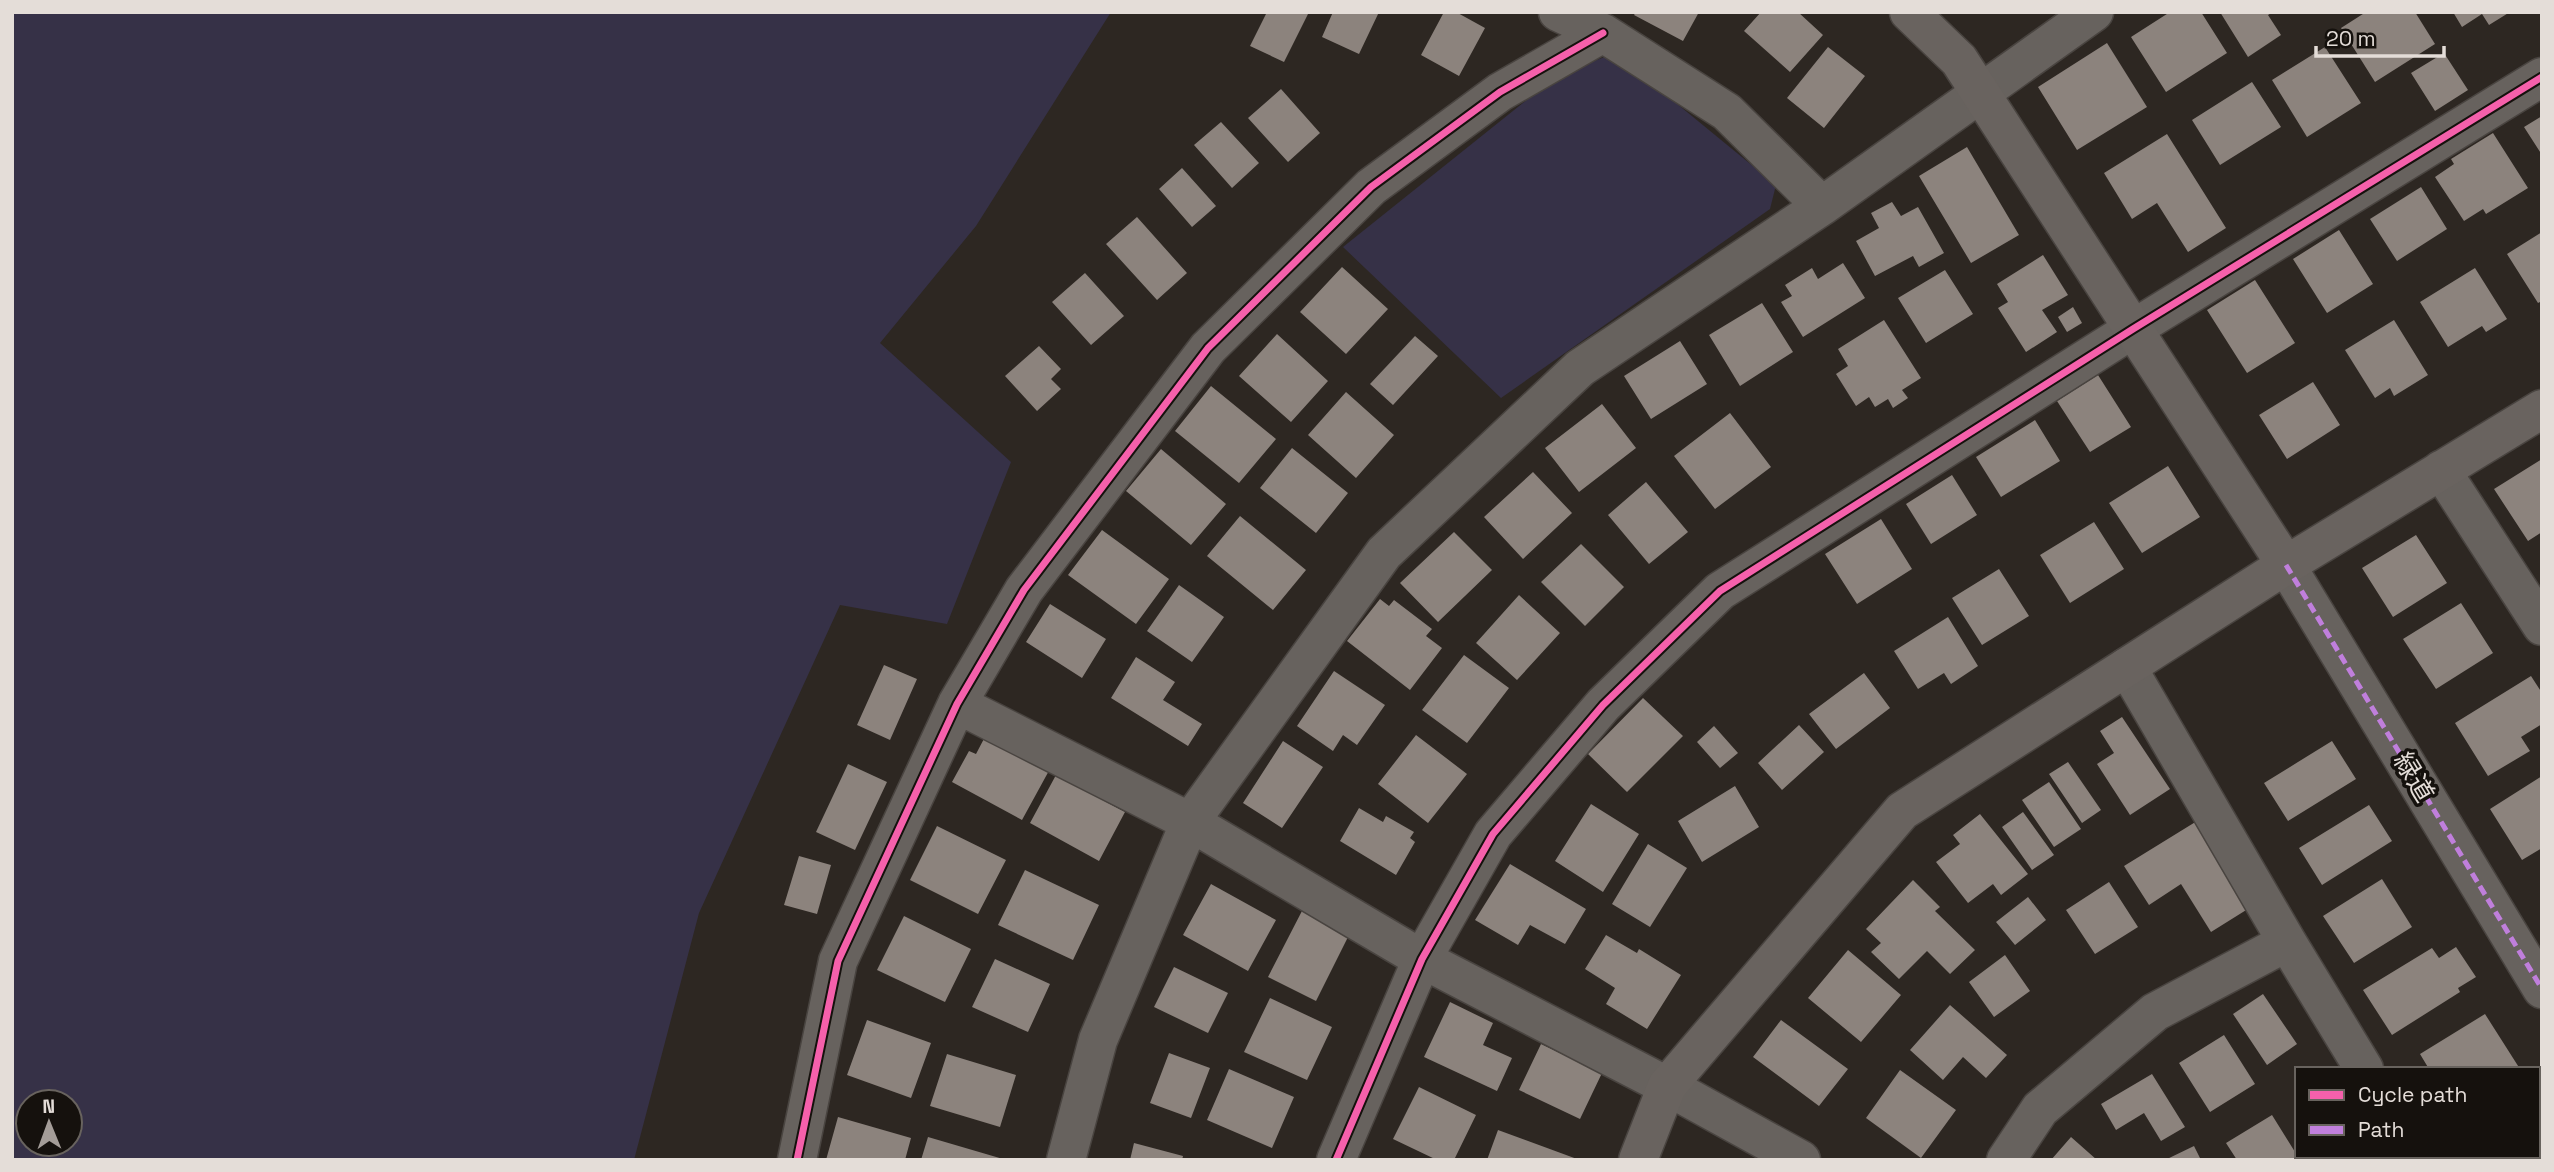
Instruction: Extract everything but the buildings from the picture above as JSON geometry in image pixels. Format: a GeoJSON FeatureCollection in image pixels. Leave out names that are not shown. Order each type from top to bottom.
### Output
{"type":"FeatureCollection","features":[{"type":"Feature","properties":{"kind":"street"},"geometry":{"type":"LineString","coordinates":[[1558,12],[1603,33],[1727,112],[1822,206]]}},
{"type":"Feature","properties":{"kind":"street"},"geometry":{"type":"LineString","coordinates":[[1909,12],[1959,60],[2286,565]]}},
{"type":"Feature","properties":{"kind":"street"},"geometry":{"type":"LineString","coordinates":[[1066,1160],[1098,1040],[1190,822],[1384,553],[1580,368],[1822,206],[2094,12]]}},
{"type":"Feature","properties":{"kind":"street"},"geometry":{"type":"LineString","coordinates":[[797,1160],[838,961],[957,704],[1024,590],[1208,348],[1371,187],[1500,92],[1603,33]]}},
{"type":"Feature","properties":{"kind":"street"},"geometry":{"type":"LineString","coordinates":[[1336,1160],[1422,959],[1493,834],[1603,705],[1720,591],[2133,329],[2542,77]]}},
{"type":"Feature","properties":{"kind":"street"},"geometry":{"type":"LineString","coordinates":[[1638,1160],[1667,1086],[1902,811],[2286,565],[2542,409]]}},
{"type":"Feature","properties":{"kind":"street"},"geometry":{"type":"LineString","coordinates":[[2441,470],[2542,626]]}},
{"type":"Feature","properties":{"kind":"street","name":"緑道"},"geometry":{"type":"LineString","coordinates":[[2286,565],[2542,989]]}},
{"type":"Feature","properties":{"kind":"street"},"geometry":{"type":"LineString","coordinates":[[2127,667],[2363,1067]]}},
{"type":"Feature","properties":{"kind":"street"},"geometry":{"type":"LineString","coordinates":[[957,704],[1190,822],[1422,959],[1667,1086],[1801,1160]]}},
{"type":"Feature","properties":{"kind":"street"},"geometry":{"type":"LineString","coordinates":[[2006,1160],[2040,1109],[2155,1012],[2287,942]]}},
{"type":"Feature","properties":{"kind":"shaded area"},"geometry":{"type":"Polygon","coordinates":[[[12,12],[1111,12],[976,226],[880,343],[1011,462],[947,624],[840,605],[699,913],[634,1160],[12,1160],[12,12]]]}},
{"type":"Feature","properties":{"kind":"shaded area"},"geometry":{"type":"Polygon","coordinates":[[[1615,53],[1776,185],[1770,209],[1501,398],[1343,247],[1558,75],[1615,53]]]}},
{"type":"Feature","properties":{"kind":"marked path"},"geometry":{"type":"LineString","coordinates":[[2286,565],[2542,989]]}},
{"type":"Feature","properties":{"kind":"cycle path"},"geometry":{"type":"LineString","coordinates":[[797,1160],[838,961],[957,704],[1024,590],[1208,348],[1371,187],[1500,92],[1603,33]]}},
{"type":"Feature","properties":{"kind":"cycle path"},"geometry":{"type":"LineString","coordinates":[[1336,1160],[1422,959],[1493,834],[1603,705],[1720,591],[2133,329],[2542,77]]}}]}
